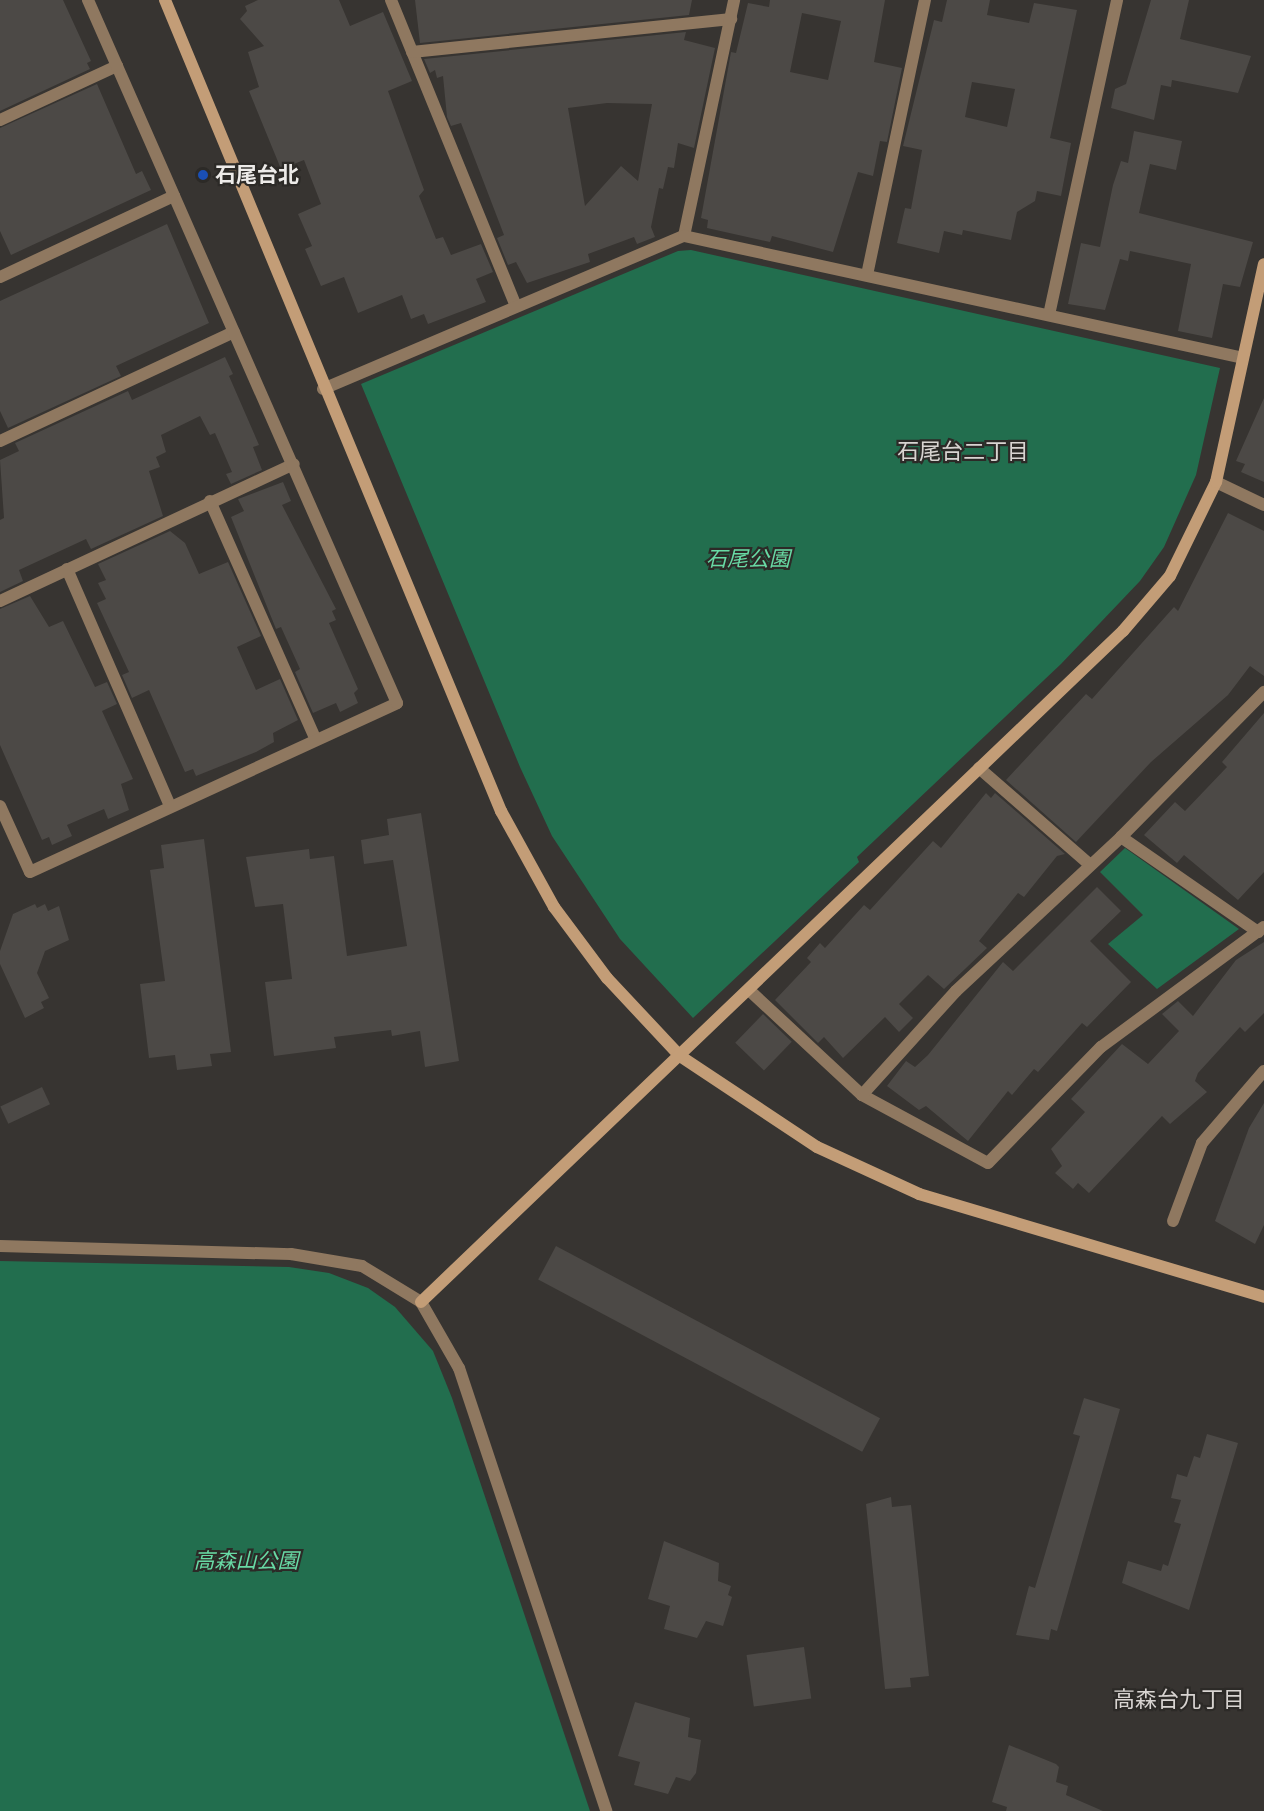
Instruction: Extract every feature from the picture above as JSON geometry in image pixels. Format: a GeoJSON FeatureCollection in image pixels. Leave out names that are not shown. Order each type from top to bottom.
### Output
{"type":"FeatureCollection","features":[{"type":"Feature","properties":{"kind":"street"},"geometry":{"type":"LineString","coordinates":[[0,807],[30,872],[397,704],[294,464],[88,0]]}},
{"type":"Feature","properties":{"kind":"street"},"geometry":{"type":"LineString","coordinates":[[165,0],[323,389],[501,811],[554,908],[607,978],[680,1056],[817,1147],[919,1194],[1264,1297]]}},
{"type":"Feature","properties":{"kind":"street"},"geometry":{"type":"LineString","coordinates":[[391,0],[516,307]]}},
{"type":"Feature","properties":{"kind":"street"},"geometry":{"type":"LineString","coordinates":[[684,236],[734,0]]}},
{"type":"Feature","properties":{"kind":"street"},"geometry":{"type":"LineString","coordinates":[[867,275],[925,0]]}},
{"type":"Feature","properties":{"kind":"street"},"geometry":{"type":"LineString","coordinates":[[1049,315],[1117,0]]}},
{"type":"Feature","properties":{"kind":"street"},"geometry":{"type":"LineString","coordinates":[[412,52],[730,19]]}},
{"type":"Feature","properties":{"kind":"street"},"geometry":{"type":"LineString","coordinates":[[0,120],[117,66]]}},
{"type":"Feature","properties":{"kind":"street"},"geometry":{"type":"LineString","coordinates":[[0,277],[174,196]]}},
{"type":"Feature","properties":{"kind":"street"},"geometry":{"type":"LineString","coordinates":[[323,389],[684,236],[1243,358]]}},
{"type":"Feature","properties":{"kind":"street"},"geometry":{"type":"LineString","coordinates":[[421,1302],[1123,631],[1170,576],[1216,482],[1264,264]]}},
{"type":"Feature","properties":{"kind":"street"},"geometry":{"type":"LineString","coordinates":[[0,441],[234,332]]}},
{"type":"Feature","properties":{"kind":"street"},"geometry":{"type":"LineString","coordinates":[[0,601],[210,501],[294,464]]}},
{"type":"Feature","properties":{"kind":"street"},"geometry":{"type":"LineString","coordinates":[[1216,482],[1264,505]]}},
{"type":"Feature","properties":{"kind":"street"},"geometry":{"type":"LineString","coordinates":[[210,501],[316,740]]}},
{"type":"Feature","properties":{"kind":"street"},"geometry":{"type":"LineString","coordinates":[[68,569],[170,806]]}},
{"type":"Feature","properties":{"kind":"street"},"geometry":{"type":"LineString","coordinates":[[862,1095],[956,991],[1121,837],[1264,692]]}},
{"type":"Feature","properties":{"kind":"street"},"geometry":{"type":"LineString","coordinates":[[979,768],[1090,866]]}},
{"type":"Feature","properties":{"kind":"street"},"geometry":{"type":"LineString","coordinates":[[749,990],[862,1095],[988,1163],[1101,1047],[1261,929],[1121,837]]}},
{"type":"Feature","properties":{"kind":"street"},"geometry":{"type":"LineString","coordinates":[[1173,1221],[1202,1143],[1264,1071]]}},
{"type":"Feature","properties":{"kind":"street"},"geometry":{"type":"LineString","coordinates":[[0,1246],[291,1254],[362,1266],[421,1302],[459,1368],[606,1811]]}},
{"type":"Feature","properties":{"kind":"green space","name":"石尾公園"},"geometry":{"type":"Polygon","coordinates":[[[691,250],[1220,368],[1196,475],[1164,547],[1140,581],[1061,664],[857,857],[859,862],[693,1018],[620,939],[552,836],[520,767],[361,384],[678,251],[691,250]]]}},
{"type":"Feature","properties":{"kind":"green space"},"geometry":{"type":"Polygon","coordinates":[[[1125,848],[1239,929],[1157,989],[1108,944],[1143,915],[1100,872],[1125,848]]]}},
{"type":"Feature","properties":{"kind":"green space","name":"高森山公園"},"geometry":{"type":"Polygon","coordinates":[[[0,1261],[289,1267],[329,1273],[368,1288],[395,1307],[433,1351],[452,1398],[590,1811],[0,1811],[0,1261]]]}},
{"type":"Feature","properties":{"kind":"building"},"geometry":{"type":"Polygon","coordinates":[[[0,0],[63,0],[91,61],[87,63],[90,69],[0,111],[0,0]]]}},
{"type":"Feature","properties":{"kind":"building"},"geometry":{"type":"Polygon","coordinates":[[[258,0],[339,0],[350,26],[383,12],[412,81],[388,91],[424,190],[419,196],[436,239],[443,237],[451,255],[481,244],[493,272],[476,279],[486,302],[428,324],[424,314],[411,319],[402,295],[358,313],[344,277],[321,286],[305,249],[312,246],[298,214],[321,204],[304,160],[281,169],[249,91],[259,87],[248,52],[264,46],[240,19],[247,11],[245,6],[258,0]]]}},
{"type":"Feature","properties":{"kind":"building"},"geometry":{"type":"Polygon","coordinates":[[[415,0],[692,0],[689,15],[420,43],[415,0]]]}},
{"type":"Feature","properties":{"kind":"building"},"geometry":{"type":"Polygon","coordinates":[[[770,0],[885,0],[874,62],[902,68],[887,142],[880,141],[873,176],[858,172],[833,252],[772,236],[770,242],[707,228],[708,220],[701,218],[731,52],[736,53],[748,3],[769,7],[770,0]],[[802,13],[790,72],[828,80],[841,21],[802,13]]]}},
{"type":"Feature","properties":{"kind":"building"},"geometry":{"type":"Polygon","coordinates":[[[947,0],[990,0],[987,15],[1029,23],[1034,3],[1077,10],[1050,138],[1071,143],[1061,196],[1037,191],[1035,201],[1017,212],[1011,240],[963,230],[962,235],[944,231],[939,253],[897,243],[905,208],[911,209],[922,150],[903,146],[934,20],[942,22],[947,0]],[[972,82],[965,117],[1007,127],[1015,89],[972,82]]]}},
{"type":"Feature","properties":{"kind":"building"},"geometry":{"type":"Polygon","coordinates":[[[1151,0],[1189,0],[1180,39],[1251,56],[1238,93],[1172,80],[1171,87],[1161,85],[1154,120],[1111,108],[1115,89],[1126,84],[1151,0]]]}},
{"type":"Feature","properties":{"kind":"building"},"geometry":{"type":"Polygon","coordinates":[[[686,32],[684,40],[715,48],[694,148],[678,143],[674,168],[668,167],[663,189],[659,188],[651,227],[655,237],[637,244],[634,237],[588,254],[590,262],[527,283],[516,262],[508,265],[497,238],[504,235],[461,123],[451,126],[447,117],[443,76],[437,78],[435,70],[430,73],[424,59],[686,32]],[[607,103],[568,108],[585,206],[621,166],[638,181],[652,104],[607,103]]]}},
{"type":"Feature","properties":{"kind":"building"},"geometry":{"type":"Polygon","coordinates":[[[97,84],[136,174],[142,171],[151,190],[11,255],[0,231],[0,128],[97,84]]]}},
{"type":"Feature","properties":{"kind":"building"},"geometry":{"type":"Polygon","coordinates":[[[1134,131],[1182,141],[1176,170],[1150,164],[1139,213],[1253,242],[1240,287],[1223,284],[1212,338],[1178,331],[1191,264],[1130,251],[1128,261],[1120,259],[1105,310],[1068,304],[1081,243],[1100,247],[1113,185],[1121,161],[1128,163],[1134,131]]]}},
{"type":"Feature","properties":{"kind":"building"},"geometry":{"type":"Polygon","coordinates":[[[167,224],[209,323],[116,366],[121,376],[8,428],[0,411],[0,301],[167,224]]]}},
{"type":"Feature","properties":{"kind":"building"},"geometry":{"type":"Polygon","coordinates":[[[225,357],[233,374],[229,376],[259,445],[253,447],[262,470],[231,484],[226,474],[232,472],[215,433],[210,435],[200,416],[161,435],[166,452],[156,457],[160,467],[149,471],[163,516],[91,549],[86,539],[19,570],[23,581],[0,592],[0,520],[4,518],[0,460],[19,451],[15,443],[128,391],[132,400],[225,357]]]}},
{"type":"Feature","properties":{"kind":"building"},"geometry":{"type":"Polygon","coordinates":[[[1264,398],[1264,482],[1241,472],[1245,464],[1236,461],[1264,398]]]}},
{"type":"Feature","properties":{"kind":"building"},"geometry":{"type":"Polygon","coordinates":[[[283,482],[291,501],[282,505],[336,609],[332,611],[336,620],[329,623],[358,689],[354,693],[358,703],[340,712],[336,703],[313,713],[295,672],[300,669],[281,627],[276,629],[231,517],[244,511],[238,499],[283,482]]]}},
{"type":"Feature","properties":{"kind":"building"},"geometry":{"type":"Polygon","coordinates":[[[1228,513],[1264,531],[1264,676],[1250,666],[1228,695],[1151,762],[1076,842],[1006,780],[1086,694],[1092,699],[1174,607],[1178,611],[1228,513]]]}},
{"type":"Feature","properties":{"kind":"building"},"geometry":{"type":"Polygon","coordinates":[[[170,531],[185,543],[199,574],[228,562],[261,636],[237,647],[256,690],[280,679],[298,720],[273,733],[274,742],[256,752],[196,776],[193,769],[185,772],[149,690],[132,698],[122,675],[129,672],[97,603],[106,599],[98,583],[106,580],[98,564],[170,531]]]}},
{"type":"Feature","properties":{"kind":"building"},"geometry":{"type":"Polygon","coordinates":[[[30,596],[49,627],[63,621],[95,687],[107,682],[117,704],[102,711],[133,779],[121,784],[129,810],[108,819],[104,809],[67,825],[72,836],[52,845],[49,837],[42,840],[0,745],[0,609],[30,596]]]}},
{"type":"Feature","properties":{"kind":"building"},"geometry":{"type":"Polygon","coordinates":[[[1264,713],[1264,872],[1238,900],[1184,855],[1177,863],[1144,835],[1175,802],[1185,811],[1227,767],[1222,762],[1264,713]]]}},
{"type":"Feature","properties":{"kind":"building"},"geometry":{"type":"Polygon","coordinates":[[[986,793],[991,798],[995,793],[1065,854],[1057,856],[1024,897],[1018,893],[979,941],[987,948],[944,989],[928,975],[899,1004],[913,1018],[899,1032],[885,1017],[843,1058],[824,1037],[818,1043],[775,1000],[811,962],[807,958],[820,943],[825,948],[864,905],[870,910],[933,841],[941,848],[986,793]]]}},
{"type":"Feature","properties":{"kind":"building"},"geometry":{"type":"Polygon","coordinates":[[[421,813],[459,1061],[425,1067],[420,1031],[392,1036],[391,1030],[334,1037],[336,1048],[274,1056],[265,982],[292,979],[283,904],[255,907],[246,857],[309,849],[310,859],[334,856],[347,956],[407,946],[393,860],[364,864],[361,840],[389,835],[387,819],[421,813]]]}},
{"type":"Feature","properties":{"kind":"building"},"geometry":{"type":"Polygon","coordinates":[[[204,839],[231,1052],[210,1054],[212,1066],[177,1070],[175,1055],[149,1058],[140,984],[165,981],[150,870],[164,868],[161,845],[204,839]]]}},
{"type":"Feature","properties":{"kind":"building"},"geometry":{"type":"Polygon","coordinates":[[[1097,887],[1121,911],[1090,941],[1131,982],[1087,1027],[1082,1023],[1038,1072],[1034,1069],[1012,1095],[1008,1091],[968,1141],[926,1106],[919,1110],[887,1086],[906,1061],[915,1067],[928,1055],[1003,962],[1013,971],[1097,887]]]}},
{"type":"Feature","properties":{"kind":"building"},"geometry":{"type":"Polygon","coordinates":[[[35,904],[37,908],[45,904],[48,911],[59,906],[69,940],[45,951],[37,973],[49,998],[41,1002],[44,1008],[25,1018],[0,964],[0,951],[13,914],[35,904]]]}},
{"type":"Feature","properties":{"kind":"building"},"geometry":{"type":"Polygon","coordinates":[[[1264,942],[1264,1013],[1245,1032],[1240,1027],[1198,1073],[1195,1081],[1207,1092],[1170,1124],[1162,1116],[1089,1193],[1078,1183],[1073,1189],[1055,1173],[1062,1166],[1051,1149],[1085,1112],[1071,1099],[1122,1044],[1148,1064],[1179,1031],[1162,1014],[1178,1001],[1193,1016],[1236,960],[1264,942]]]}},
{"type":"Feature","properties":{"kind":"building"},"geometry":{"type":"Polygon","coordinates":[[[763,1014],[792,1042],[764,1071],[735,1043],[763,1014]]]}},
{"type":"Feature","properties":{"kind":"building"},"geometry":{"type":"Polygon","coordinates":[[[42,1087],[50,1104],[8,1124],[0,1106],[42,1087]]]}},
{"type":"Feature","properties":{"kind":"building"},"geometry":{"type":"Polygon","coordinates":[[[1264,1103],[1264,1225],[1255,1244],[1215,1221],[1249,1128],[1264,1103]]]}},
{"type":"Feature","properties":{"kind":"building"},"geometry":{"type":"Polygon","coordinates":[[[556,1246],[880,1418],[862,1452],[538,1280],[556,1246]]]}},
{"type":"Feature","properties":{"kind":"building"},"geometry":{"type":"Polygon","coordinates":[[[1084,1398],[1120,1409],[1057,1631],[1051,1629],[1049,1640],[1016,1635],[1029,1586],[1035,1588],[1080,1436],[1073,1434],[1084,1398]]]}},
{"type":"Feature","properties":{"kind":"building"},"geometry":{"type":"Polygon","coordinates":[[[1207,1434],[1238,1443],[1189,1610],[1122,1583],[1128,1561],[1161,1571],[1163,1564],[1168,1566],[1181,1524],[1174,1522],[1181,1500],[1171,1498],[1177,1474],[1187,1477],[1194,1456],[1200,1458],[1207,1434]]]}},
{"type":"Feature","properties":{"kind":"building"},"geometry":{"type":"Polygon","coordinates":[[[891,1497],[892,1507],[911,1505],[929,1676],[910,1678],[911,1687],[885,1689],[866,1504],[891,1497]]]}},
{"type":"Feature","properties":{"kind":"building"},"geometry":{"type":"Polygon","coordinates":[[[664,1541],[719,1563],[718,1581],[731,1586],[728,1595],[732,1597],[723,1626],[706,1621],[697,1638],[664,1629],[670,1606],[648,1599],[664,1541]]]}},
{"type":"Feature","properties":{"kind":"building"},"geometry":{"type":"Polygon","coordinates":[[[804,1647],[811,1698],[754,1707],[747,1655],[804,1647]]]}},
{"type":"Feature","properties":{"kind":"building"},"geometry":{"type":"Polygon","coordinates":[[[635,1702],[690,1718],[688,1737],[701,1740],[696,1773],[690,1781],[676,1777],[668,1794],[634,1785],[640,1762],[618,1756],[635,1702]]]}},
{"type":"Feature","properties":{"kind":"building"},"geometry":{"type":"Polygon","coordinates":[[[1009,1745],[1056,1764],[1059,1767],[1056,1782],[1068,1786],[1066,1795],[1103,1811],[1006,1811],[1007,1807],[992,1802],[1009,1745]]]}},
{"type":"Feature","properties":{"kind":"place","name":"石尾台北"},"geometry":{"type":"Point","coordinates":[203,175]}},
{"type":"Feature","properties":{"kind":"district","name":"石尾台二丁目"},"geometry":{"type":"Point","coordinates":[963,452]}},
{"type":"Feature","properties":{"kind":"district","name":"高森台九丁目"},"geometry":{"type":"Point","coordinates":[1179,1700]}}]}
